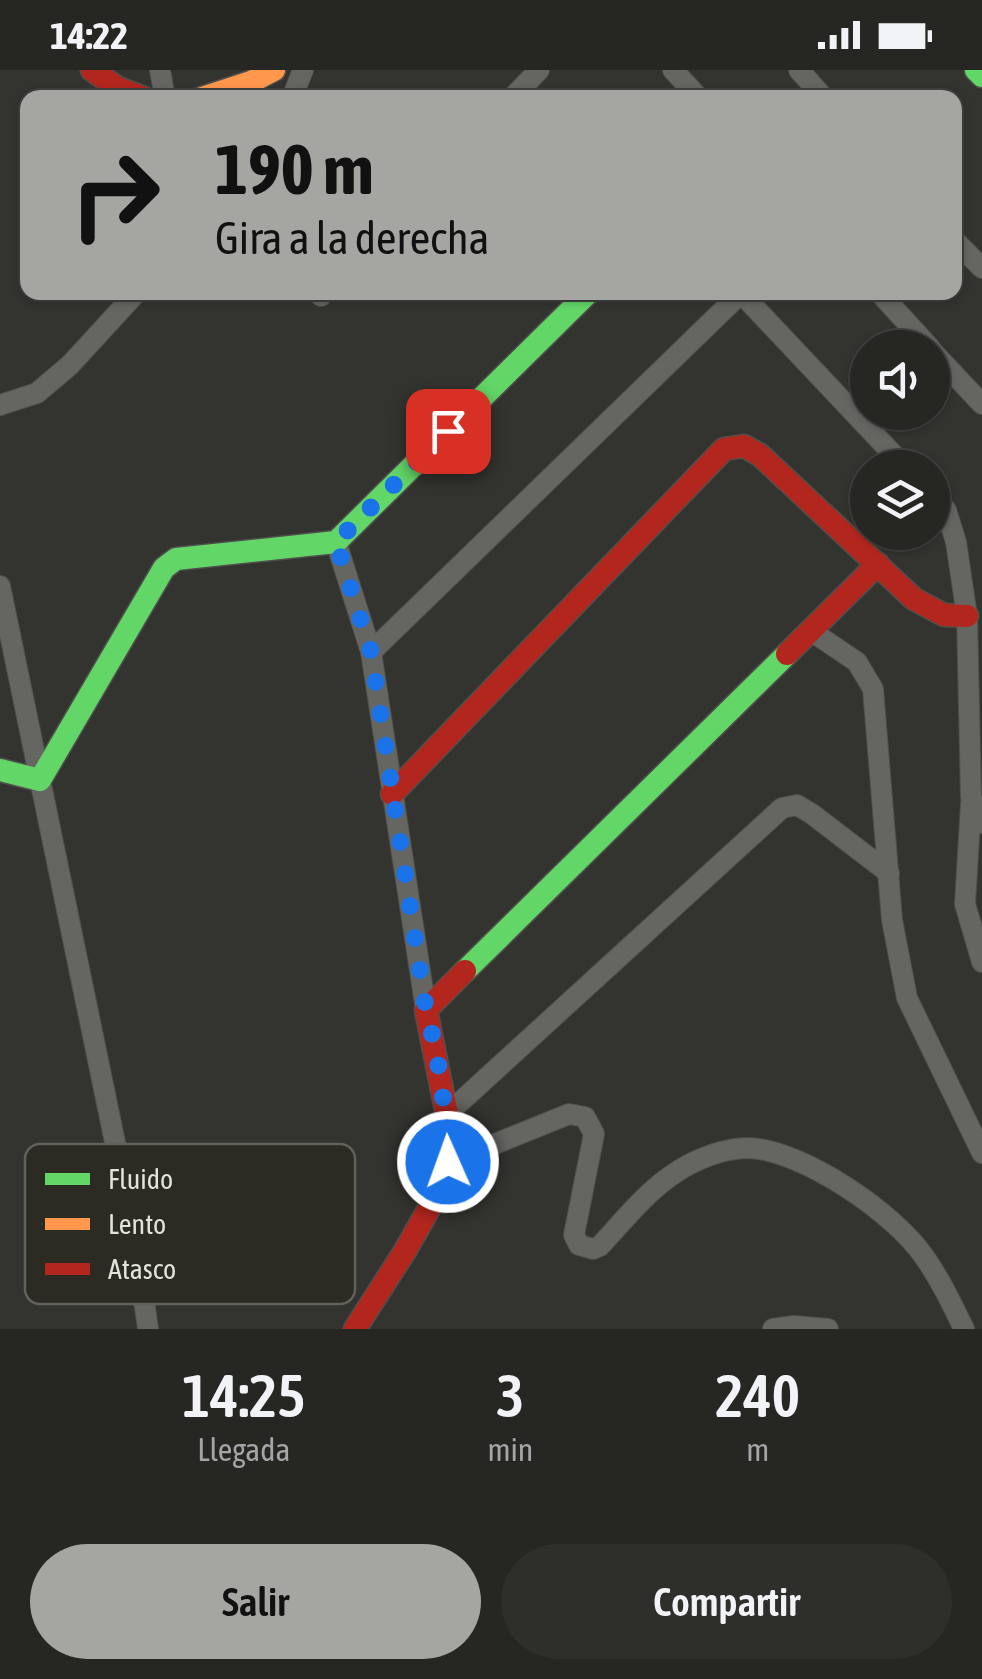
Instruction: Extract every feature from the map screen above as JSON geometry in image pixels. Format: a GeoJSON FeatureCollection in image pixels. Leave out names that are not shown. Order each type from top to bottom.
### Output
{"type":"FeatureCollection","features":[{"type":"Feature","properties":{"kind":"street"},"geometry":{"type":"LineString","coordinates":[[92,70],[123,90]]}},
{"type":"Feature","properties":{"kind":"street"},"geometry":{"type":"LineString","coordinates":[[226,90],[274,70]]}},
{"type":"Feature","properties":{"kind":"street"},"geometry":{"type":"LineString","coordinates":[[520,90],[539,70]]}},
{"type":"Feature","properties":{"kind":"street"},"geometry":{"type":"LineString","coordinates":[[674,70],[692,90]]}},
{"type":"Feature","properties":{"kind":"street"},"geometry":{"type":"LineString","coordinates":[[799,70],[817,90]]}},
{"type":"Feature","properties":{"kind":"street"},"geometry":{"type":"LineString","coordinates":[[976,70],[982,76]]}},
{"type":"Feature","properties":{"kind":"street"},"geometry":{"type":"LineString","coordinates":[[962,248],[982,268]]}},
{"type":"Feature","properties":{"kind":"street"},"geometry":{"type":"LineString","coordinates":[[0,405],[36,393],[129,300]]}},
{"type":"Feature","properties":{"kind":"street"},"geometry":{"type":"LineString","coordinates":[[40,780],[164,568],[176,559],[336,542],[581,300]]}},
{"type":"Feature","properties":{"kind":"street"},"geometry":{"type":"LineString","coordinates":[[371,652],[734,300]]}},
{"type":"Feature","properties":{"kind":"street"},"geometry":{"type":"LineString","coordinates":[[748,300],[889,450]]}},
{"type":"Feature","properties":{"kind":"street"},"geometry":{"type":"LineString","coordinates":[[886,300],[914,330]]}},
{"type":"Feature","properties":{"kind":"street"},"geometry":{"type":"LineString","coordinates":[[950,369],[982,404]]}},
{"type":"Feature","properties":{"kind":"street"},"geometry":{"type":"LineString","coordinates":[[392,794],[724,448],[744,446],[760,456],[914,599],[944,615],[967,616]]}},
{"type":"Feature","properties":{"kind":"street"},"geometry":{"type":"LineString","coordinates":[[950,523],[967,616],[971,798],[965,904],[982,962]]}},
{"type":"Feature","properties":{"kind":"street"},"geometry":{"type":"LineString","coordinates":[[336,542],[371,652],[426,1010],[439,1059],[448,1162],[443,1188],[355,1329]]}},
{"type":"Feature","properties":{"kind":"street"},"geometry":{"type":"LineString","coordinates":[[426,1010],[878,564]]}},
{"type":"Feature","properties":{"kind":"street"},"geometry":{"type":"LineString","coordinates":[[0,586],[115,1144]]}},
{"type":"Feature","properties":{"kind":"street"},"geometry":{"type":"LineString","coordinates":[[812,630],[856,662],[873,689],[892,920],[907,998],[982,1152]]}},
{"type":"Feature","properties":{"kind":"street"},"geometry":{"type":"LineString","coordinates":[[0,770],[40,780]]}},
{"type":"Feature","properties":{"kind":"street"},"geometry":{"type":"LineString","coordinates":[[971,798],[982,824]]}},
{"type":"Feature","properties":{"kind":"street"},"geometry":{"type":"LineString","coordinates":[[446,1115],[782,808],[797,805],[812,814],[889,874]]}},
{"type":"Feature","properties":{"kind":"street"},"geometry":{"type":"LineString","coordinates":[[448,1162],[569,1114],[585,1117],[594,1134],[574,1235],[579,1245],[593,1249],[657,1186],[688,1166],[740,1148],[776,1153],[838,1182],[905,1234],[923,1255],[964,1329]]}},
{"type":"Feature","properties":{"kind":"street"},"geometry":{"type":"LineString","coordinates":[[144,1304],[148,1329]]}},
{"type":"Feature","properties":{"kind":"street"},"geometry":{"type":"LineString","coordinates":[[773,1329],[828,1329]]}},
{"type":"Feature","properties":{"kind":"traffic: fast"},"geometry":{"type":"LineString","coordinates":[[976,70],[982,76]]}},
{"type":"Feature","properties":{"kind":"traffic: fast"},"geometry":{"type":"LineString","coordinates":[[0,770],[40,780],[164,568],[176,559],[336,542],[581,300]]}},
{"type":"Feature","properties":{"kind":"traffic: fast"},"geometry":{"type":"LineString","coordinates":[[465,971],[787,654]]}},
{"type":"Feature","properties":{"kind":"traffic: slow"},"geometry":{"type":"LineString","coordinates":[[226,90],[274,70]]}},
{"type":"Feature","properties":{"kind":"traffic: jam"},"geometry":{"type":"LineString","coordinates":[[92,70],[123,90]]}},
{"type":"Feature","properties":{"kind":"traffic: jam"},"geometry":{"type":"LineString","coordinates":[[392,794],[724,449],[744,446],[760,455],[914,599],[944,615],[967,616]]}},
{"type":"Feature","properties":{"kind":"traffic: jam"},"geometry":{"type":"LineString","coordinates":[[787,654],[878,564]]}},
{"type":"Feature","properties":{"kind":"traffic: jam"},"geometry":{"type":"LineString","coordinates":[[355,1329],[443,1184],[448,1120],[426,1010],[465,971]]}},
{"type":"Feature","properties":{"kind":"route"},"geometry":{"type":"LineString","coordinates":[[448,431],[336,542],[371,652],[426,1010],[439,1059],[448,1162]]}}]}
